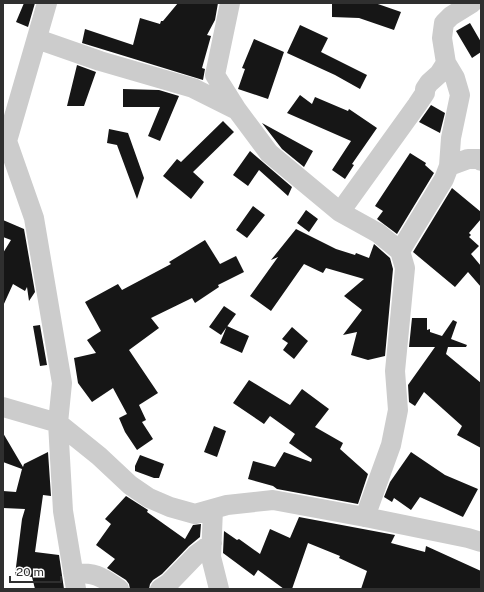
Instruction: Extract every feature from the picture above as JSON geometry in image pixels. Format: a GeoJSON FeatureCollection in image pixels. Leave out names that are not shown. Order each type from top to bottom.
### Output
{"type":"FeatureCollection","features":[{"type":"Feature","properties":{"kind":"street"},"geometry":{"type":"LineString","coordinates":[[47,3],[41,19],[37,39],[5,145],[34,218],[62,383],[58,424],[63,511],[75,581],[97,575],[119,589]]}},
{"type":"Feature","properties":{"kind":"street"},"geometry":{"type":"LineString","coordinates":[[230,3],[215,75],[237,110],[269,153],[340,212],[378,233],[400,251],[405,268],[395,371],[398,410],[391,445],[365,517]]}},
{"type":"Feature","properties":{"kind":"street"},"geometry":{"type":"LineString","coordinates":[[400,251],[444,179],[449,166],[451,138],[460,95],[455,78],[446,63],[442,38],[444,23],[451,16],[472,3]]}},
{"type":"Feature","properties":{"kind":"street"},"geometry":{"type":"LineString","coordinates":[[37,39],[100,61],[193,88],[237,110]]}},
{"type":"Feature","properties":{"kind":"street"},"geometry":{"type":"LineString","coordinates":[[340,212],[417,105],[425,93],[425,89],[429,83],[439,74],[446,63]]}},
{"type":"Feature","properties":{"kind":"street"},"geometry":{"type":"LineString","coordinates":[[449,166],[468,159],[479,159],[481,161]]}},
{"type":"Feature","properties":{"kind":"street"},"geometry":{"type":"LineString","coordinates":[[3,407],[58,424],[99,456],[130,485],[149,498],[170,507],[195,514],[227,505],[273,500],[365,517],[481,542]]}},
{"type":"Feature","properties":{"kind":"street"},"geometry":{"type":"LineString","coordinates":[[213,509],[211,557],[219,589]]}},
{"type":"Feature","properties":{"kind":"street"},"geometry":{"type":"LineString","coordinates":[[160,589],[169,583],[197,554],[212,543]]}},
{"type":"Feature","properties":{"kind":"building"},"geometry":{"type":"Polygon","coordinates":[[[24,3],[35,3],[28,27],[16,22],[24,3]]]}},
{"type":"Feature","properties":{"kind":"building"},"geometry":{"type":"Polygon","coordinates":[[[178,3],[218,3],[215,20],[207,35],[211,36],[202,68],[205,69],[203,80],[82,43],[85,29],[133,45],[140,18],[160,24],[178,3]]]}},
{"type":"Feature","properties":{"kind":"building"},"geometry":{"type":"Polygon","coordinates":[[[332,3],[375,3],[401,12],[394,30],[359,18],[332,17],[332,3]]]}},
{"type":"Feature","properties":{"kind":"building"},"geometry":{"type":"Polygon","coordinates":[[[470,23],[481,42],[481,52],[472,58],[456,31],[470,23]]]}},
{"type":"Feature","properties":{"kind":"building"},"geometry":{"type":"Polygon","coordinates":[[[300,25],[328,38],[321,52],[367,75],[360,89],[335,75],[287,53],[300,25]]]}},
{"type":"Feature","properties":{"kind":"building"},"geometry":{"type":"Polygon","coordinates":[[[254,39],[284,52],[268,99],[238,89],[245,69],[242,68],[254,39]]]}},
{"type":"Feature","properties":{"kind":"building"},"geometry":{"type":"Polygon","coordinates":[[[77,65],[96,72],[84,106],[67,106],[77,65]]]}},
{"type":"Feature","properties":{"kind":"building"},"geometry":{"type":"Polygon","coordinates":[[[123,89],[159,90],[179,96],[160,141],[148,136],[160,107],[123,107],[123,89]]]}},
{"type":"Feature","properties":{"kind":"building"},"geometry":{"type":"Polygon","coordinates":[[[300,95],[312,104],[315,97],[348,111],[349,109],[377,128],[352,164],[354,165],[345,179],[332,170],[351,141],[287,113],[300,95]]]}},
{"type":"Feature","properties":{"kind":"building"},"geometry":{"type":"Polygon","coordinates":[[[431,105],[445,113],[440,133],[419,122],[431,105]]]}},
{"type":"Feature","properties":{"kind":"building"},"geometry":{"type":"Polygon","coordinates":[[[223,121],[234,132],[193,172],[204,182],[191,199],[163,176],[177,159],[181,162],[223,121]]]}},
{"type":"Feature","properties":{"kind":"building"},"geometry":{"type":"Polygon","coordinates":[[[262,123],[313,151],[304,167],[282,149],[262,123]]]}},
{"type":"Feature","properties":{"kind":"building"},"geometry":{"type":"Polygon","coordinates":[[[109,129],[128,133],[144,178],[137,199],[117,145],[107,143],[109,129]]]}},
{"type":"Feature","properties":{"kind":"building"},"geometry":{"type":"Polygon","coordinates":[[[250,151],[292,187],[288,196],[259,170],[248,186],[233,175],[250,151]]]}},
{"type":"Feature","properties":{"kind":"building"},"geometry":{"type":"Polygon","coordinates":[[[410,153],[426,163],[425,165],[434,173],[397,234],[377,219],[383,211],[375,206],[410,153]]]}},
{"type":"Feature","properties":{"kind":"building"},"geometry":{"type":"Polygon","coordinates":[[[452,188],[481,212],[481,219],[469,233],[471,235],[469,237],[479,246],[471,254],[481,266],[481,287],[468,272],[455,287],[413,252],[452,188]]]}},
{"type":"Feature","properties":{"kind":"building"},"geometry":{"type":"Polygon","coordinates":[[[253,206],[265,215],[247,238],[236,230],[253,206]]]}},
{"type":"Feature","properties":{"kind":"building"},"geometry":{"type":"Polygon","coordinates":[[[306,210],[318,219],[309,232],[297,223],[306,210]]]}},
{"type":"Feature","properties":{"kind":"building"},"geometry":{"type":"Polygon","coordinates":[[[3,220],[24,229],[35,292],[29,301],[27,287],[25,291],[13,284],[3,306],[3,253],[11,240],[3,237],[3,220]]]}},
{"type":"Feature","properties":{"kind":"building"},"geometry":{"type":"Polygon","coordinates":[[[296,229],[336,249],[355,255],[356,253],[369,258],[374,244],[390,258],[393,269],[385,356],[368,360],[351,355],[357,332],[343,335],[362,310],[344,296],[364,279],[326,268],[323,273],[304,264],[271,311],[250,296],[278,257],[271,260],[296,229]]]}},
{"type":"Feature","properties":{"kind":"building"},"geometry":{"type":"Polygon","coordinates":[[[205,240],[220,264],[236,256],[244,272],[218,285],[219,287],[195,303],[192,298],[151,318],[159,328],[129,350],[158,393],[139,405],[146,420],[142,422],[153,439],[137,450],[125,432],[119,418],[127,414],[113,388],[92,402],[78,383],[74,358],[96,353],[87,340],[101,331],[85,302],[118,284],[122,290],[171,264],[169,262],[205,240]]]}},
{"type":"Feature","properties":{"kind":"building"},"geometry":{"type":"Polygon","coordinates":[[[224,306],[236,314],[221,335],[209,327],[224,306]]]}},
{"type":"Feature","properties":{"kind":"building"},"geometry":{"type":"Polygon","coordinates":[[[412,318],[427,318],[427,330],[430,329],[430,332],[442,336],[453,320],[457,322],[451,339],[467,345],[466,347],[448,347],[446,354],[481,383],[481,448],[457,435],[462,426],[424,392],[415,406],[409,402],[408,385],[435,347],[409,347],[412,318]]]}},
{"type":"Feature","properties":{"kind":"building"},"geometry":{"type":"Polygon","coordinates":[[[40,325],[47,365],[40,366],[33,326],[40,325]]]}},
{"type":"Feature","properties":{"kind":"building"},"geometry":{"type":"Polygon","coordinates":[[[227,326],[249,336],[242,353],[220,343],[227,326]]]}},
{"type":"Feature","properties":{"kind":"building"},"geometry":{"type":"Polygon","coordinates":[[[292,327],[308,341],[294,359],[283,350],[288,343],[282,339],[292,327]]]}},
{"type":"Feature","properties":{"kind":"building"},"geometry":{"type":"Polygon","coordinates":[[[249,380],[290,405],[302,389],[329,409],[315,427],[343,443],[340,449],[368,474],[358,504],[277,489],[273,486],[248,479],[253,461],[275,467],[284,452],[311,462],[312,459],[289,443],[295,434],[270,416],[264,424],[233,403],[249,380]]]}},
{"type":"Feature","properties":{"kind":"building"},"geometry":{"type":"Polygon","coordinates":[[[214,426],[226,431],[217,457],[204,452],[214,426]]]}},
{"type":"Feature","properties":{"kind":"building"},"geometry":{"type":"Polygon","coordinates":[[[3,433],[23,467],[24,464],[48,452],[51,496],[43,495],[35,552],[59,555],[64,589],[35,589],[32,577],[15,575],[22,519],[25,509],[3,508],[3,491],[16,492],[22,469],[3,462],[3,433]]]}},
{"type":"Feature","properties":{"kind":"building"},"geometry":{"type":"Polygon","coordinates":[[[411,452],[445,475],[478,489],[463,517],[420,497],[411,510],[394,498],[392,502],[384,497],[390,482],[411,452]]]}},
{"type":"Feature","properties":{"kind":"building"},"geometry":{"type":"Polygon","coordinates":[[[140,455],[164,464],[159,478],[154,478],[135,471],[135,466],[140,455]]]}},
{"type":"Feature","properties":{"kind":"building"},"geometry":{"type":"Polygon","coordinates":[[[126,496],[148,510],[147,512],[185,539],[193,525],[201,524],[200,537],[189,546],[162,574],[153,580],[149,589],[130,589],[126,580],[107,568],[115,559],[96,545],[111,524],[105,519],[126,496]]]}},
{"type":"Feature","properties":{"kind":"building"},"geometry":{"type":"Polygon","coordinates":[[[299,517],[395,535],[391,543],[425,552],[426,546],[481,571],[481,589],[361,589],[367,571],[339,558],[340,556],[308,543],[292,589],[284,589],[258,570],[254,576],[223,553],[224,531],[237,540],[239,539],[260,554],[270,529],[290,538],[299,517]]]}}]}
